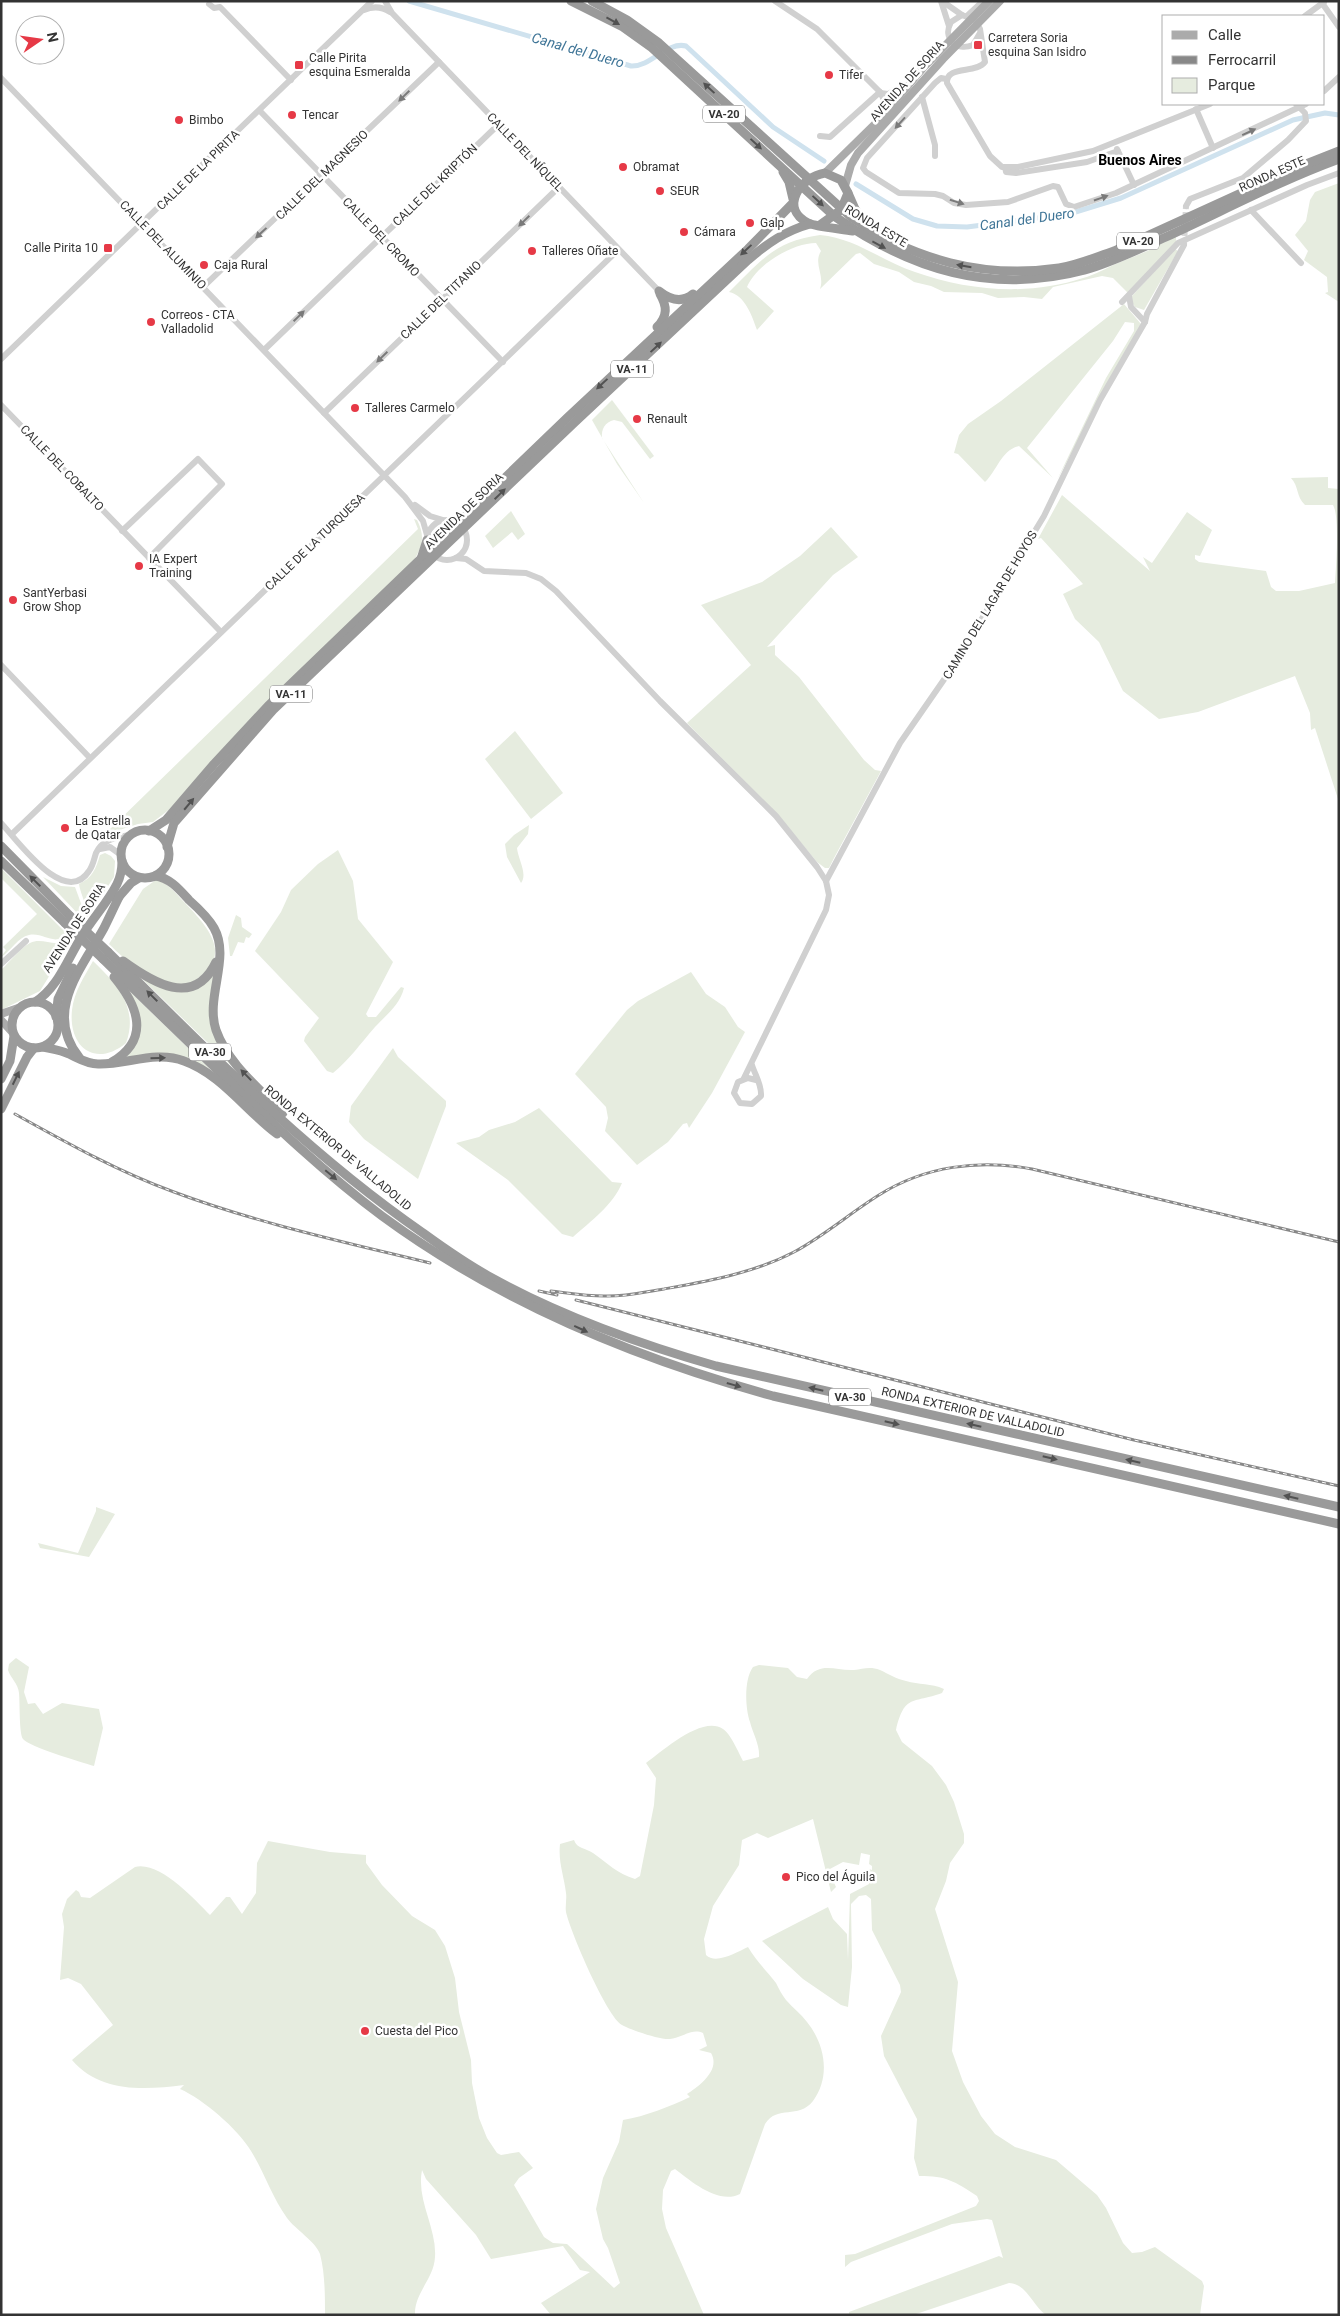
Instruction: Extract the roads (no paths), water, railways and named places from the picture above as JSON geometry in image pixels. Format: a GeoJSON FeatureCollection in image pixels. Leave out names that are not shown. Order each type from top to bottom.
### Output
{"type":"FeatureCollection","features":[{"type":"Feature","properties":{"kind":"highway","name":"RONDA ESTE"},"geometry":{"type":"LineString","coordinates":[[571,1],[655,45]]}},
{"type":"Feature","properties":{"kind":"highway","name":"RONDA ESTE"},"geometry":{"type":"LineString","coordinates":[[592,1],[627,20],[858,232],[903,257],[940,270],[996,279],[1050,277],[1084,270],[1115,260],[1295,177],[1339,159]]}},
{"type":"Feature","properties":{"kind":"highway","name":"RONDA ESTE"},"geometry":{"type":"LineString","coordinates":[[838,213],[924,256],[956,265],[1005,271],[1060,267],[1114,251],[1296,168],[1339,151]]}},
{"type":"Feature","properties":{"kind":"highway"},"geometry":{"type":"LineString","coordinates":[[783,163],[837,176],[846,189],[866,228]]}},
{"type":"Feature","properties":{"kind":"highway"},"geometry":{"type":"LineString","coordinates":[[783,163],[798,215],[810,224]]}},
{"type":"Feature","properties":{"kind":"highway"},"geometry":{"type":"LineString","coordinates":[[804,183],[822,173]]}},
{"type":"Feature","properties":{"kind":"highway","name":"VA-11"},"geometry":{"type":"LineString","coordinates":[[793,201],[804,183]]}},
{"type":"Feature","properties":{"kind":"highway"},"geometry":{"type":"LineString","coordinates":[[820,225],[838,213],[846,189]]}},
{"type":"Feature","properties":{"kind":"highway","name":"AVENIDA DE SORIA"},"geometry":{"type":"LineString","coordinates":[[455,523],[486,496],[726,268],[793,201]]}},
{"type":"Feature","properties":{"kind":"highway","name":"VA-11"},"geometry":{"type":"LineString","coordinates":[[810,224],[820,225]]}},
{"type":"Feature","properties":{"kind":"highway","name":"AVENIDA DE SORIA"},"geometry":{"type":"LineString","coordinates":[[167,847],[174,823],[243,743],[432,554],[455,523],[759,251],[784,233],[810,224]]}},
{"type":"Feature","properties":{"kind":"highway"},"geometry":{"type":"LineString","coordinates":[[820,225],[858,232]]}},
{"type":"Feature","properties":{"kind":"highway"},"geometry":{"type":"LineString","coordinates":[[659,291],[668,298],[676,300],[689,298],[726,268]]}},
{"type":"Feature","properties":{"kind":"highway"},"geometry":{"type":"LineString","coordinates":[[641,347],[665,316],[665,302],[659,291]]}},
{"type":"Feature","properties":{"kind":"highway"},"geometry":{"type":"LineString","coordinates":[[421,559],[427,538]]}},
{"type":"Feature","properties":{"kind":"highway","name":"AVENIDA DE SORIA"},"geometry":{"type":"LineString","coordinates":[[149,831],[166,820],[214,764],[268,706],[421,559],[432,554]]}},
{"type":"Feature","properties":{"kind":"highway"},"geometry":{"type":"LineString","coordinates":[[149,831],[161,838],[167,847]]}},
{"type":"Feature","properties":{"kind":"highway","name":"VA-11"},"geometry":{"type":"LineString","coordinates":[[132,834],[149,831]]}},
{"type":"Feature","properties":{"kind":"highway"},"geometry":{"type":"LineString","coordinates":[[132,834],[124,842],[122,858],[128,872],[139,878],[155,876],[167,880],[212,924],[217,935],[220,950],[212,1006],[216,1028],[222,1045],[235,1064],[315,1149]]}},
{"type":"Feature","properties":{"kind":"highway","name":"RONDA EXTERIOR DE VALLADOLID"},"geometry":{"type":"LineString","coordinates":[[1,846],[68,919],[294,1144],[383,1217],[445,1258],[529,1305],[603,1340],[648,1357],[774,1396],[1339,1524]]}},
{"type":"Feature","properties":{"kind":"highway","name":"VA-11"},"geometry":{"type":"LineString","coordinates":[[167,847],[168,860]]}},
{"type":"Feature","properties":{"kind":"highway","name":"AVENIDA DE SORIA"},"geometry":{"type":"LineString","coordinates":[[35,1002],[44,996],[55,981],[82,936],[113,891],[120,878],[122,858]]}},
{"type":"Feature","properties":{"kind":"highway"},"geometry":{"type":"LineString","coordinates":[[155,876],[162,870],[168,860]]}},
{"type":"Feature","properties":{"kind":"highway"},"geometry":{"type":"LineString","coordinates":[[168,860],[172,878],[177,888]]}},
{"type":"Feature","properties":{"kind":"highway","name":"RONDA EXTERIOR DE VALLADOLID"},"geometry":{"type":"LineString","coordinates":[[1,861],[68,919]]}},
{"type":"Feature","properties":{"kind":"highway","name":"AVENIDA DE SORIA"},"geometry":{"type":"LineString","coordinates":[[56,1016],[58,999],[65,981],[119,897],[131,883],[139,878]]}},
{"type":"Feature","properties":{"kind":"highway"},"geometry":{"type":"LineString","coordinates":[[81,1059],[68,1040],[66,1022],[67,994],[75,975],[104,927],[119,897]]}},
{"type":"Feature","properties":{"kind":"highway"},"geometry":{"type":"LineString","coordinates":[[110,1063],[130,1048],[136,1039],[138,1028],[136,1016],[130,1002],[105,956],[116,955],[142,975],[163,986],[178,989],[194,985],[207,976],[216,963],[220,950]]}},
{"type":"Feature","properties":{"kind":"highway","name":"RONDA EXTERIOR DE VALLADOLID"},"geometry":{"type":"LineString","coordinates":[[105,956],[315,1149],[390,1211],[491,1278],[547,1305],[651,1348],[778,1381],[1339,1508]]}},
{"type":"Feature","properties":{"kind":"highway"},"geometry":{"type":"LineString","coordinates":[[1,1079],[10,1061],[14,1034],[13,1019],[21,1007],[35,1002],[48,1006],[56,1016],[58,1023],[55,1036],[43,1047]]}},
{"type":"Feature","properties":{"kind":"highway"},"geometry":{"type":"LineString","coordinates":[[14,1034],[22,1044],[34,1048],[43,1047],[68,1053],[91,1064],[156,1057],[183,1060],[198,1067],[260,1121],[294,1144]]}},
{"type":"Feature","properties":{"kind":"highway"},"geometry":{"type":"LineString","coordinates":[[55,1036],[68,1053]]}},
{"type":"Feature","properties":{"kind":"highway"},"geometry":{"type":"LineString","coordinates":[[1,1109],[27,1057],[34,1048]]}},
{"type":"Feature","properties":{"kind":"main road","name":"AVENIDA DE SORIA"},"geometry":{"type":"LineString","coordinates":[[846,189],[851,165],[858,153],[953,43],[970,18],[989,1]]}},
{"type":"Feature","properties":{"kind":"main road","name":"AVENIDA DE SORIA"},"geometry":{"type":"LineString","coordinates":[[970,18],[1000,1]]}},
{"type":"Feature","properties":{"kind":"main road","name":"AVENIDA DE SORIA"},"geometry":{"type":"LineString","coordinates":[[822,173],[877,122],[924,67],[953,43]]}},
{"type":"Feature","properties":{"kind":"main road"},"geometry":{"type":"LineString","coordinates":[[1,1014],[21,1007]]}},
{"type":"Feature","properties":{"kind":"main road"},"geometry":{"type":"LineString","coordinates":[[1,1020],[14,1034]]}},
{"type":"Feature","properties":{"kind":"street","name":"CALLE DE LA PIRITA"},"geometry":{"type":"LineString","coordinates":[[1,359],[372,1]]}},
{"type":"Feature","properties":{"kind":"street","name":"CALLE DEL NÍQUEL"},"geometry":{"type":"LineString","coordinates":[[385,1],[392,13],[659,291]]}},
{"type":"Feature","properties":{"kind":"street"},"geometry":{"type":"LineString","coordinates":[[775,1],[818,29],[880,92],[886,104]]}},
{"type":"Feature","properties":{"kind":"street"},"geometry":{"type":"LineString","coordinates":[[942,1],[970,18],[980,33],[984,62],[981,67],[954,72],[946,79],[941,78],[934,83],[864,162],[866,172],[899,193],[935,194],[966,205],[1008,202],[1052,186],[1058,187],[1066,204],[1074,207],[1102,199],[1134,185],[1302,107],[1306,121],[1288,140],[1243,178],[1190,199],[1186,206]]}},
{"type":"Feature","properties":{"kind":"street"},"geometry":{"type":"LineString","coordinates":[[942,1],[953,43],[984,54]]}},
{"type":"Feature","properties":{"kind":"street","name":"AVENIDA DE SORIA"},"geometry":{"type":"LineString","coordinates":[[970,18],[983,1]]}},
{"type":"Feature","properties":{"kind":"street"},"geometry":{"type":"LineString","coordinates":[[1306,15],[1323,2],[1339,27]]}},
{"type":"Feature","properties":{"kind":"street"},"geometry":{"type":"LineString","coordinates":[[209,4],[214,8],[220,7],[291,80]]}},
{"type":"Feature","properties":{"kind":"street"},"geometry":{"type":"LineString","coordinates":[[361,12],[377,7],[384,8],[392,13]]}},
{"type":"Feature","properties":{"kind":"street"},"geometry":{"type":"LineString","coordinates":[[949,26],[954,19],[970,18]]}},
{"type":"Feature","properties":{"kind":"street"},"geometry":{"type":"LineString","coordinates":[[968,47],[977,41],[980,33]]}},
{"type":"Feature","properties":{"kind":"street","name":"CALLE DEL MAGNESIO"},"geometry":{"type":"LineString","coordinates":[[203,287],[322,176],[439,62]]}},
{"type":"Feature","properties":{"kind":"street"},"geometry":{"type":"LineString","coordinates":[[1325,90],[1339,77]]}},
{"type":"Feature","properties":{"kind":"street","name":"CALLE DEL ALUMINIO"},"geometry":{"type":"LineString","coordinates":[[1,78],[408,500],[430,516],[455,523]]}},
{"type":"Feature","properties":{"kind":"street"},"geometry":{"type":"LineString","coordinates":[[946,79],[990,156],[1005,168],[1006,172],[1016,174],[1087,162],[1118,151]]}},
{"type":"Feature","properties":{"kind":"street"},"geometry":{"type":"LineString","coordinates":[[880,92],[888,94],[897,89]]}},
{"type":"Feature","properties":{"kind":"street","name":"AVENIDA DE SORIA"},"geometry":{"type":"LineString","coordinates":[[820,136],[830,137],[880,92]]}},
{"type":"Feature","properties":{"kind":"street"},"geometry":{"type":"LineString","coordinates":[[922,97],[935,145],[935,156]]}},
{"type":"Feature","properties":{"kind":"street"},"geometry":{"type":"LineString","coordinates":[[1005,168],[1084,154],[1114,144],[1207,105]]}},
{"type":"Feature","properties":{"kind":"street"},"geometry":{"type":"LineString","coordinates":[[1196,109],[1213,148]]}},
{"type":"Feature","properties":{"kind":"street","name":"CALLE DEL CROMO"},"geometry":{"type":"LineString","coordinates":[[260,111],[503,362]]}},
{"type":"Feature","properties":{"kind":"street","name":"CALLE DEL KRIPTÓN"},"geometry":{"type":"LineString","coordinates":[[264,350],[499,124]]}},
{"type":"Feature","properties":{"kind":"street"},"geometry":{"type":"LineString","coordinates":[[1114,144],[1134,185]]}},
{"type":"Feature","properties":{"kind":"street"},"geometry":{"type":"LineString","coordinates":[[1122,302],[1178,243],[1251,210],[1339,174]]}},
{"type":"Feature","properties":{"kind":"street","name":"CALLE DEL TITANIO"},"geometry":{"type":"LineString","coordinates":[[324,413],[559,187]]}},
{"type":"Feature","properties":{"kind":"street"},"geometry":{"type":"LineString","coordinates":[[1251,210],[1301,263]]}},
{"type":"Feature","properties":{"kind":"street","name":"CAMINO DEL LAGAR DE HOYOS"},"geometry":{"type":"LineString","coordinates":[[826,882],[900,743],[942,683],[1044,516],[1100,400],[1145,322],[1147,314],[1184,245]]}},
{"type":"Feature","properties":{"kind":"street","name":"CALLE DE LA TURQUESA"},"geometry":{"type":"LineString","coordinates":[[12,834],[618,250]]}},
{"type":"Feature","properties":{"kind":"street"},"geometry":{"type":"LineString","coordinates":[[1129,296],[1131,307],[1145,322]]}},
{"type":"Feature","properties":{"kind":"street","name":"CALLE DEL COBALTO"},"geometry":{"type":"LineString","coordinates":[[1,405],[221,632]]}},
{"type":"Feature","properties":{"kind":"street"},"geometry":{"type":"LineString","coordinates":[[122,531],[198,459],[204,465],[222,484],[149,558]]}},
{"type":"Feature","properties":{"kind":"street","name":"CALLE DEL ALUMINIO"},"geometry":{"type":"LineString","coordinates":[[408,500],[423,521],[432,554]]}},
{"type":"Feature","properties":{"kind":"street"},"geometry":{"type":"LineString","coordinates":[[427,538],[434,525],[455,523],[468,536],[464,550],[466,559]]}},
{"type":"Feature","properties":{"kind":"street"},"geometry":{"type":"LineString","coordinates":[[456,558],[464,550]]}},
{"type":"Feature","properties":{"kind":"street"},"geometry":{"type":"LineString","coordinates":[[432,554],[443,560],[466,559],[484,571],[533,576],[541,579],[556,591],[660,702],[776,816],[817,867],[826,882],[829,895],[826,910],[752,1065],[744,1078],[738,1082],[734,1093],[738,1100],[746,1105],[756,1102],[761,1096],[761,1088],[756,1080],[752,1065]]}},
{"type":"Feature","properties":{"kind":"street"},"geometry":{"type":"LineString","coordinates":[[1,665],[90,758]]}},
{"type":"Feature","properties":{"kind":"street"},"geometry":{"type":"LineString","coordinates":[[1,823],[49,874],[64,882],[76,881],[86,876],[92,868],[97,851],[106,841],[132,834]]}},
{"type":"Feature","properties":{"kind":"street"},"geometry":{"type":"LineString","coordinates":[[97,851],[110,846],[122,858]]}},
{"type":"Feature","properties":{"kind":"street"},"geometry":{"type":"LineString","coordinates":[[1,964],[26,940]]}},
{"type":"Feature","properties":{"kind":"street"},"geometry":{"type":"LineString","coordinates":[[744,1078],[756,1080]]}},
{"type":"Feature","properties":{"kind":"waterway","name":"Canal del Duero"},"geometry":{"type":"LineString","coordinates":[[409,1],[631,66],[645,63],[672,47],[686,46],[773,127],[824,161]]}},
{"type":"Feature","properties":{"kind":"waterway","name":"Canal del Duero"},"geometry":{"type":"LineString","coordinates":[[856,184],[913,219],[937,226],[967,227],[1069,214],[1121,198],[1293,120],[1325,113],[1339,115]]}},
{"type":"Feature","properties":{"kind":"tunnel"},"geometry":{"type":"LineString","coordinates":[[1184,245],[1186,206]]}},
{"type":"Feature","properties":{"kind":"railway"},"geometry":{"type":"LineString","coordinates":[[15,1114],[113,1166],[174,1192],[269,1223],[430,1263]]}},
{"type":"Feature","properties":{"kind":"railway"},"geometry":{"type":"LineString","coordinates":[[551,1291],[597,1296],[626,1295],[697,1283],[747,1271],[763,1266],[805,1246],[868,1202],[897,1185],[934,1171],[972,1165],[1012,1166],[1032,1169],[1339,1242]]}},
{"type":"Feature","properties":{"kind":"railway"},"geometry":{"type":"LineString","coordinates":[[539,1291],[557,1295]]}},
{"type":"Feature","properties":{"kind":"railway"},"geometry":{"type":"LineString","coordinates":[[576,1300],[1134,1440],[1339,1486]]}},
{"type":"Feature","properties":{"kind":"place","name":"Carretera Soria esquina San Isidro"},"geometry":{"type":"Point","coordinates":[978,45]}},
{"type":"Feature","properties":{"kind":"place","name":"Calle Pirita esquina Esmeralda"},"geometry":{"type":"Point","coordinates":[299,65]}},
{"type":"Feature","properties":{"kind":"place","name":"Tifer"},"geometry":{"type":"Point","coordinates":[829,75]}},
{"type":"Feature","properties":{"kind":"place","name":"Tencar"},"geometry":{"type":"Point","coordinates":[292,115]}},
{"type":"Feature","properties":{"kind":"place","name":"Bimbo"},"geometry":{"type":"Point","coordinates":[179,120]}},
{"type":"Feature","properties":{"kind":"place","name":"Obramat"},"geometry":{"type":"Point","coordinates":[623,167]}},
{"type":"Feature","properties":{"kind":"place","name":"SEUR"},"geometry":{"type":"Point","coordinates":[660,191]}},
{"type":"Feature","properties":{"kind":"place","name":"Galp"},"geometry":{"type":"Point","coordinates":[750,223]}},
{"type":"Feature","properties":{"kind":"place","name":"Cámara"},"geometry":{"type":"Point","coordinates":[684,232]}},
{"type":"Feature","properties":{"kind":"place","name":"Calle Pirita 10"},"geometry":{"type":"Point","coordinates":[108,248]}},
{"type":"Feature","properties":{"kind":"place","name":"Talleres Oñate"},"geometry":{"type":"Point","coordinates":[532,251]}},
{"type":"Feature","properties":{"kind":"place","name":"Caja Rural"},"geometry":{"type":"Point","coordinates":[204,265]}},
{"type":"Feature","properties":{"kind":"place","name":"Correos - CTA Valladolid"},"geometry":{"type":"Point","coordinates":[151,322]}},
{"type":"Feature","properties":{"kind":"place","name":"Talleres Carmelo"},"geometry":{"type":"Point","coordinates":[355,408]}},
{"type":"Feature","properties":{"kind":"place","name":"Renault"},"geometry":{"type":"Point","coordinates":[637,419]}},
{"type":"Feature","properties":{"kind":"place","name":"IA Expert Training"},"geometry":{"type":"Point","coordinates":[139,566]}},
{"type":"Feature","properties":{"kind":"place","name":"SantYerbasi Grow Shop"},"geometry":{"type":"Point","coordinates":[13,600]}},
{"type":"Feature","properties":{"kind":"place","name":"La Estrella de Qatar"},"geometry":{"type":"Point","coordinates":[65,828]}},
{"type":"Feature","properties":{"kind":"place","name":"Pico del Águila"},"geometry":{"type":"Point","coordinates":[786,1877]}},
{"type":"Feature","properties":{"kind":"place","name":"Cuesta del Pico"},"geometry":{"type":"Point","coordinates":[365,2031]}},
{"type":"Feature","properties":{"kind":"district","name":"Buenos Aires"},"geometry":{"type":"Point","coordinates":[1140,160]}}]}
